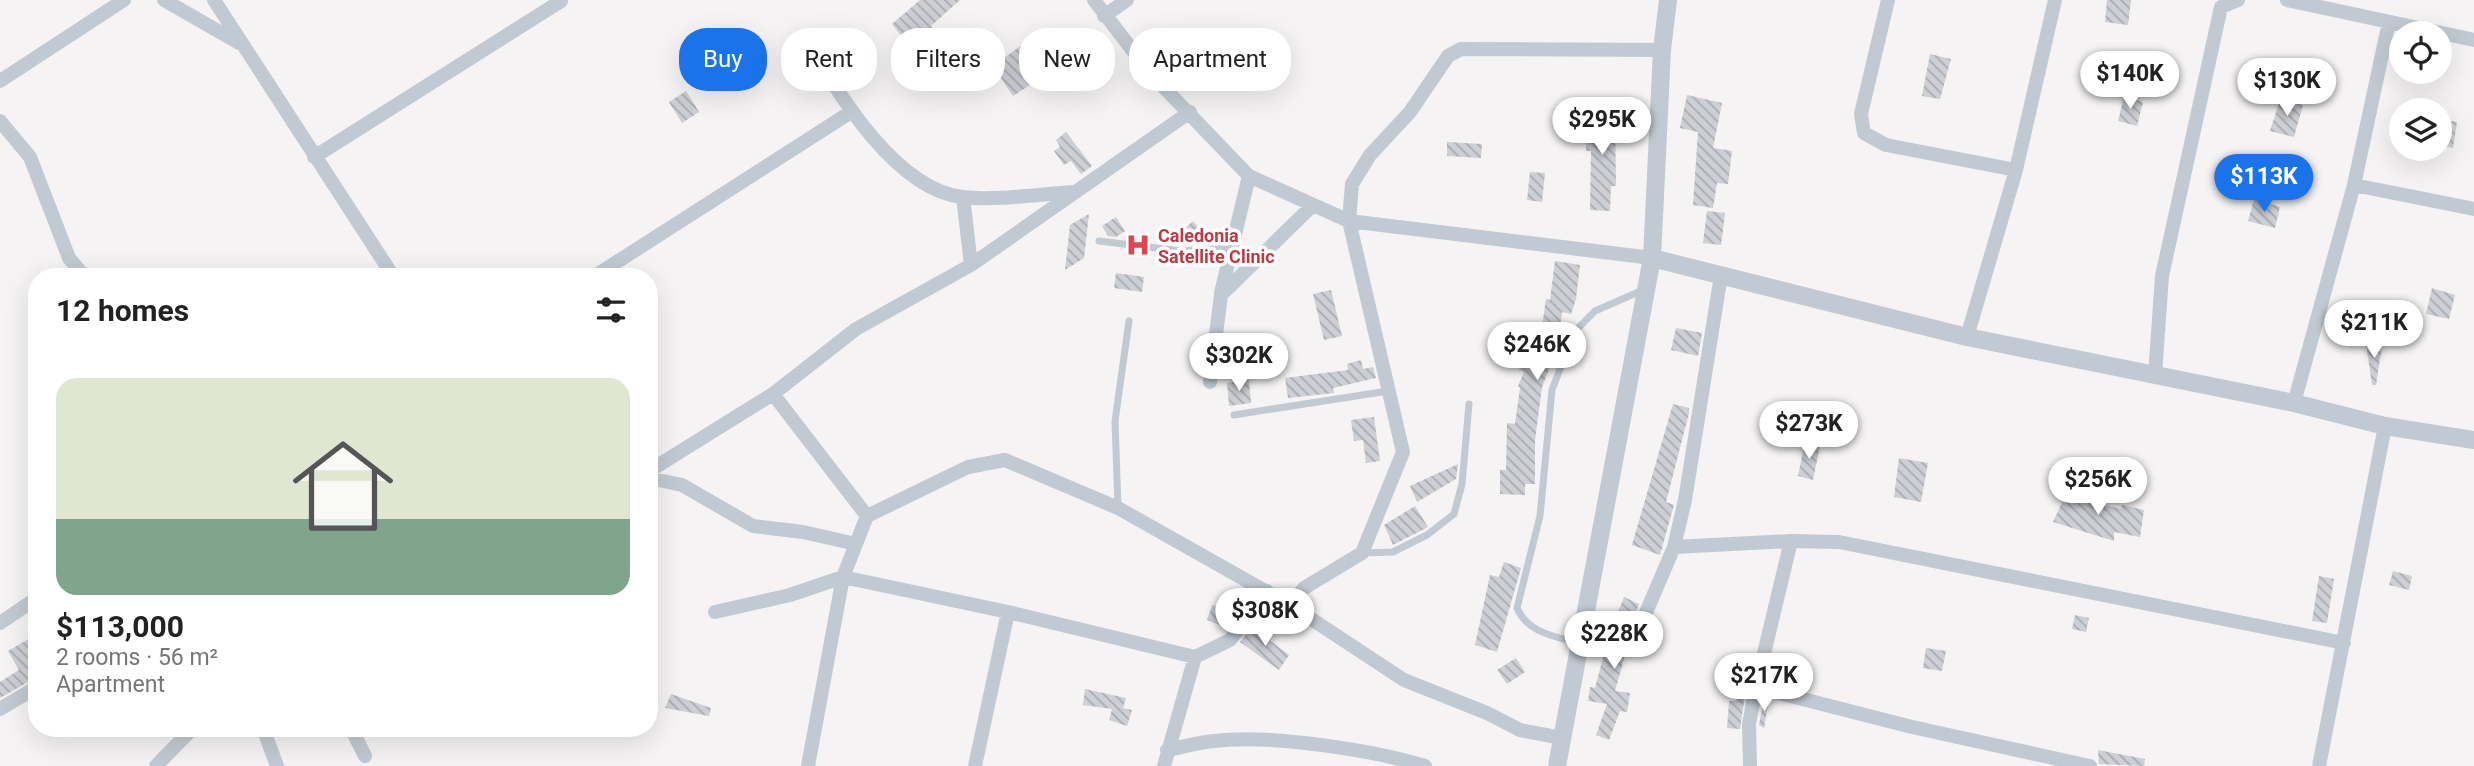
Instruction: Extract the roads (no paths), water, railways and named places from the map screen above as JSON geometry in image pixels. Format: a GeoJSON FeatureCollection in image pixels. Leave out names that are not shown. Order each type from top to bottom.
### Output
{"type":"FeatureCollection","features":[{"type":"Feature","properties":{"kind":"street"},"geometry":{"type":"LineString","coordinates":[[0,81],[124,0]]}},
{"type":"Feature","properties":{"kind":"street"},"geometry":{"type":"LineString","coordinates":[[164,0],[243,46]]}},
{"type":"Feature","properties":{"kind":"street"},"geometry":{"type":"LineString","coordinates":[[214,0],[388,268]]}},
{"type":"Feature","properties":{"kind":"street"},"geometry":{"type":"LineString","coordinates":[[1094,0],[1150,73],[1248,176],[1349,221],[1652,258],[1967,337],[2294,403],[2385,426],[2474,440]]}},
{"type":"Feature","properties":{"kind":"street"},"geometry":{"type":"LineString","coordinates":[[1104,16],[1127,0]]}},
{"type":"Feature","properties":{"kind":"street"},"geometry":{"type":"LineString","coordinates":[[1557,766],[1652,258],[1662,50],[1668,0]]}},
{"type":"Feature","properties":{"kind":"street"},"geometry":{"type":"LineString","coordinates":[[1888,0],[1861,114],[1864,133],[1886,145],[2016,170]]}},
{"type":"Feature","properties":{"kind":"street"},"geometry":{"type":"LineString","coordinates":[[1967,337],[2016,170],[2055,0]]}},
{"type":"Feature","properties":{"kind":"street"},"geometry":{"type":"LineString","coordinates":[[2155,375],[2162,276],[2221,7],[2238,0]]}},
{"type":"Feature","properties":{"kind":"street"},"geometry":{"type":"LineString","coordinates":[[2287,0],[2389,22],[2354,185],[2294,403]]}},
{"type":"Feature","properties":{"kind":"street"},"geometry":{"type":"LineString","coordinates":[[314,157],[562,1]]}},
{"type":"Feature","properties":{"kind":"street"},"geometry":{"type":"LineString","coordinates":[[2452,35],[2474,40]]}},
{"type":"Feature","properties":{"kind":"street"},"geometry":{"type":"LineString","coordinates":[[1290,605],[1304,588],[1362,553],[1403,452],[1349,221],[1352,184],[1370,155],[1410,112],[1448,56],[1461,49],[1662,50]]}},
{"type":"Feature","properties":{"kind":"street"},"geometry":{"type":"LineString","coordinates":[[838,91],[851,112],[928,187],[963,197],[1076,192]]}},
{"type":"Feature","properties":{"kind":"street"},"geometry":{"type":"LineString","coordinates":[[607,268],[851,112]]}},
{"type":"Feature","properties":{"kind":"street"},"geometry":{"type":"LineString","coordinates":[[658,465],[772,394],[856,329],[971,265],[1190,112]]}},
{"type":"Feature","properties":{"kind":"street"},"geometry":{"type":"LineString","coordinates":[[0,121],[30,157],[69,258],[77,268]]}},
{"type":"Feature","properties":{"kind":"street"},"geometry":{"type":"LineString","coordinates":[[1210,382],[1221,295],[1248,176]]}},
{"type":"Feature","properties":{"kind":"street"},"geometry":{"type":"LineString","coordinates":[[2354,185],[2474,209]]}},
{"type":"Feature","properties":{"kind":"street"},"geometry":{"type":"LineString","coordinates":[[963,197],[971,265]]}},
{"type":"Feature","properties":{"kind":"street"},"geometry":{"type":"LineString","coordinates":[[1221,295],[1313,205]]}},
{"type":"Feature","properties":{"kind":"street"},"geometry":{"type":"LineString","coordinates":[[1639,629],[1674,547],[1685,500],[1721,275]]}},
{"type":"Feature","properties":{"kind":"street"},"geometry":{"type":"LineString","coordinates":[[772,394],[867,516]]}},
{"type":"Feature","properties":{"kind":"street"},"geometry":{"type":"LineString","coordinates":[[2319,766],[2385,426]]}},
{"type":"Feature","properties":{"kind":"street"},"geometry":{"type":"LineString","coordinates":[[808,766],[843,577],[867,516],[968,467],[1004,460],[1118,508],[1290,605],[1404,680],[1487,713],[1520,730],[1562,738]]}},
{"type":"Feature","properties":{"kind":"street"},"geometry":{"type":"LineString","coordinates":[[658,480],[682,485],[753,526],[803,532],[856,544]]}},
{"type":"Feature","properties":{"kind":"street"},"geometry":{"type":"LineString","coordinates":[[1674,547],[1791,541],[1839,542],[2344,643]]}},
{"type":"Feature","properties":{"kind":"street"},"geometry":{"type":"LineString","coordinates":[[1750,766],[1749,724],[1791,541]]}},
{"type":"Feature","properties":{"kind":"street"},"geometry":{"type":"LineString","coordinates":[[715,612],[790,595],[843,577],[1008,612],[1195,657],[1230,640],[1267,592]]}},
{"type":"Feature","properties":{"kind":"street"},"geometry":{"type":"LineString","coordinates":[[0,623],[28,604]]}},
{"type":"Feature","properties":{"kind":"street"},"geometry":{"type":"LineString","coordinates":[[975,766],[1008,612]]}},
{"type":"Feature","properties":{"kind":"street"},"geometry":{"type":"LineString","coordinates":[[1164,766],[1195,657]]}},
{"type":"Feature","properties":{"kind":"street"},"geometry":{"type":"LineString","coordinates":[[1724,679],[1912,727],[2090,766]]}},
{"type":"Feature","properties":{"kind":"street"},"geometry":{"type":"LineString","coordinates":[[0,709],[28,692]]}},
{"type":"Feature","properties":{"kind":"street"},"geometry":{"type":"LineString","coordinates":[[156,766],[184,737]]}},
{"type":"Feature","properties":{"kind":"street"},"geometry":{"type":"LineString","coordinates":[[266,737],[277,766]]}},
{"type":"Feature","properties":{"kind":"street"},"geometry":{"type":"LineString","coordinates":[[356,737],[365,756]]}},
{"type":"Feature","properties":{"kind":"street"},"geometry":{"type":"LineString","coordinates":[[1167,750],[1216,740],[1281,742],[1396,757],[1425,766]]}},
{"type":"Feature","properties":{"kind":"lane"},"geometry":{"type":"LineString","coordinates":[[1099,241],[1181,251],[1232,248]]}},
{"type":"Feature","properties":{"kind":"lane"},"geometry":{"type":"LineString","coordinates":[[1580,644],[1537,631],[1521,618],[1517,608],[1540,516],[1552,390],[1574,332],[1595,312],[1647,288]]}},
{"type":"Feature","properties":{"kind":"lane"},"geometry":{"type":"LineString","coordinates":[[1118,508],[1115,421],[1129,321]]}},
{"type":"Feature","properties":{"kind":"lane"},"geometry":{"type":"LineString","coordinates":[[1234,415],[1389,391]]}},
{"type":"Feature","properties":{"kind":"lane"},"geometry":{"type":"LineString","coordinates":[[1362,553],[1393,552],[1427,535],[1454,514],[1462,484],[1469,404]]}},
{"type":"Feature","properties":{"kind":"place","name":"Caledonia Satellite Clinic"},"geometry":{"type":"Point","coordinates":[1138,245]}}]}
